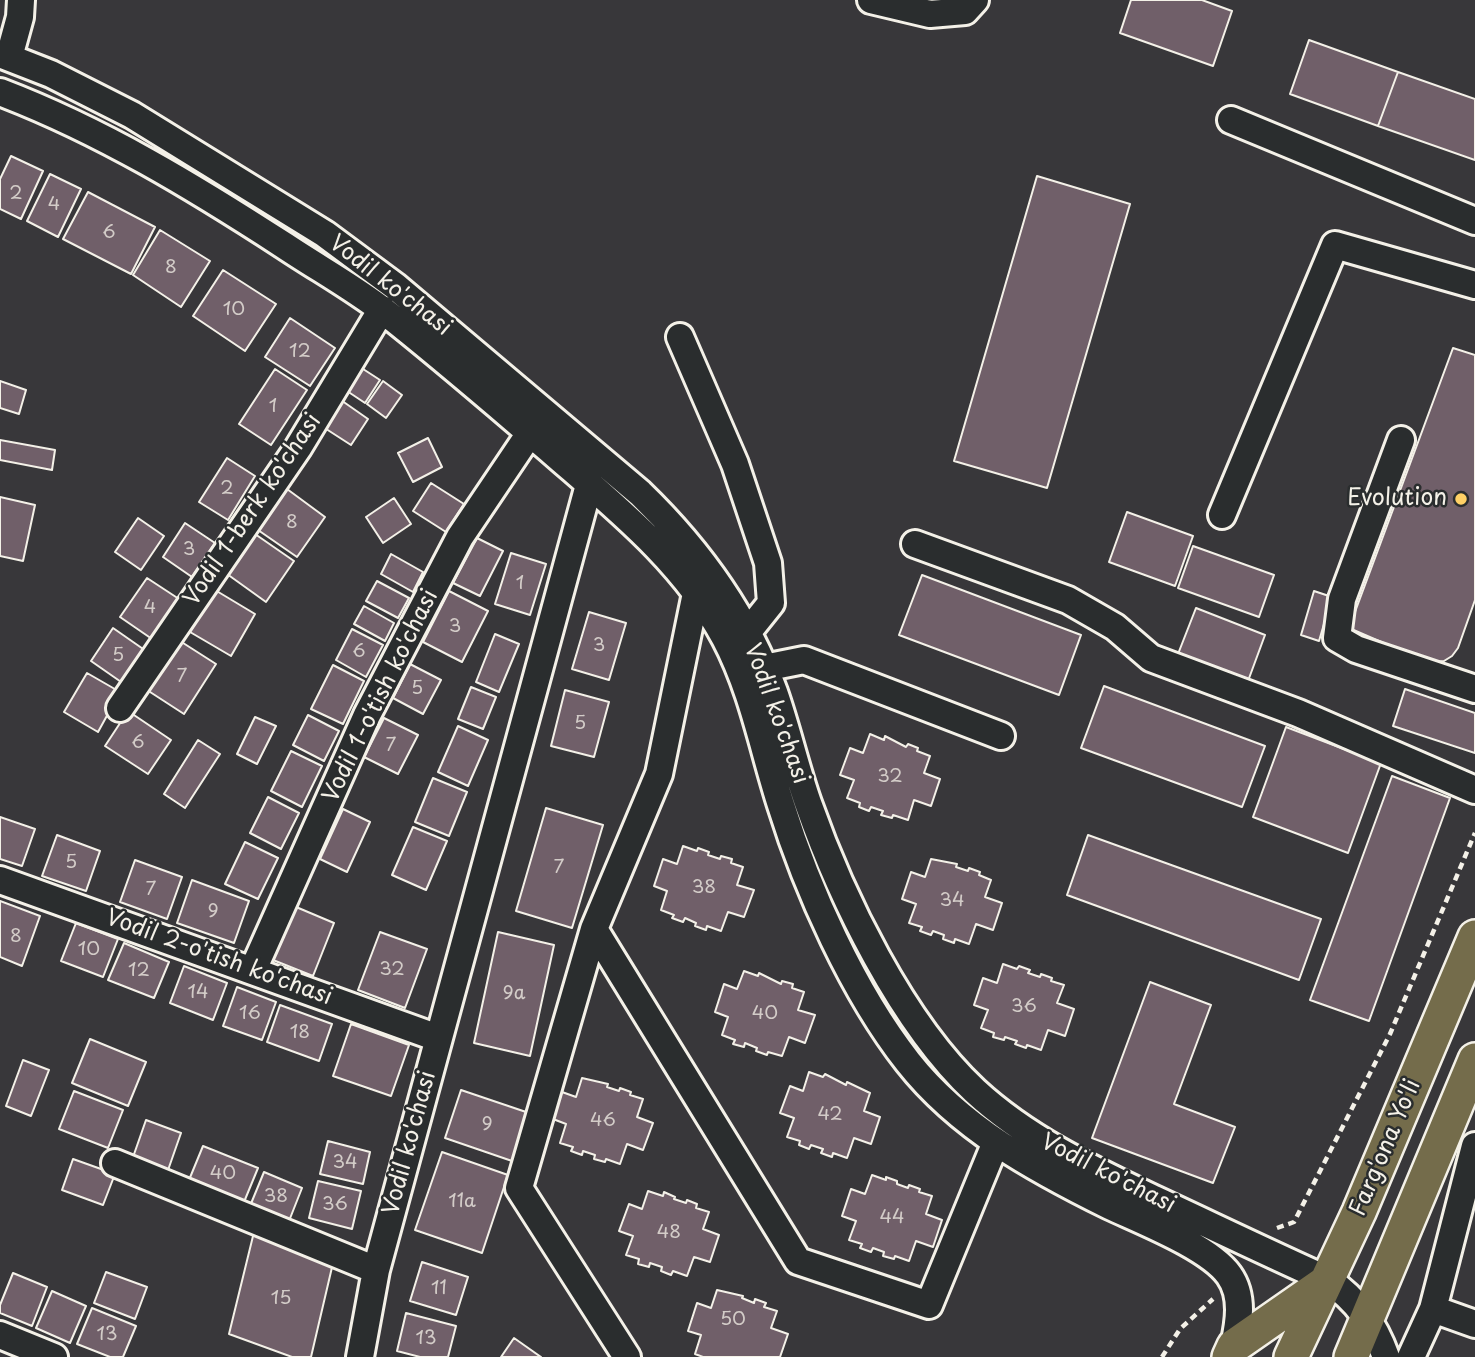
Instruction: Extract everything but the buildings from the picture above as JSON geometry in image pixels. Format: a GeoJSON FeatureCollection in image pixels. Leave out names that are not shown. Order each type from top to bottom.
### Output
{"type":"FeatureCollection","features":[{"type":"Feature","properties":{"kind":"main road","name":"Farg'ona Yo'li"},"geometry":{"type":"LineString","coordinates":[[1291,1357],[1328,1280],[1475,937]]}},
{"type":"Feature","properties":{"kind":"main road","name":"Farg'ona Yo'li"},"geometry":{"type":"LineString","coordinates":[[1351,1357],[1475,1060]]}},
{"type":"Feature","properties":{"kind":"main road"},"geometry":{"type":"LineString","coordinates":[[1232,1352],[1328,1280]]}},
{"type":"Feature","properties":{"kind":"street"},"geometry":{"type":"LineString","coordinates":[[5,56],[20,17],[21,0]]}},
{"type":"Feature","properties":{"kind":"street"},"geometry":{"type":"LineString","coordinates":[[871,0],[930,14],[965,11],[975,0]]}},
{"type":"Feature","properties":{"kind":"street","name":"Vodil ko'chasi"},"geometry":{"type":"LineString","coordinates":[[5,56],[82,89],[171,138],[324,234],[395,286],[658,511],[707,569],[747,633],[764,668],[808,802],[850,905],[886,972],[948,1064],[1006,1117],[1073,1160],[1328,1280],[1348,1296],[1368,1318],[1386,1357]]}},
{"type":"Feature","properties":{"kind":"street","name":"Vodil ko'chasi"},"geometry":{"type":"LineString","coordinates":[[0,92],[70,121],[145,160],[222,205],[382,309],[530,433],[658,547],[713,617],[740,671],[799,857],[863,993],[906,1060],[933,1091],[964,1119],[996,1142],[1064,1183],[1211,1258],[1224,1268],[1233,1281]]}},
{"type":"Feature","properties":{"kind":"street"},"geometry":{"type":"LineString","coordinates":[[1231,120],[1475,221]]}},
{"type":"Feature","properties":{"kind":"street"},"geometry":{"type":"LineString","coordinates":[[1222,515],[1335,245],[1475,285]]}},
{"type":"Feature","properties":{"kind":"street","name":"Vodil 1-berk ko'chasi"},"geometry":{"type":"LineString","coordinates":[[120,708],[298,448],[382,309]]}},
{"type":"Feature","properties":{"kind":"street"},"geometry":{"type":"LineString","coordinates":[[680,337],[735,464],[768,563],[771,603],[747,633]]}},
{"type":"Feature","properties":{"kind":"street","name":"Vodil 1-o'tish ko'chasi"},"geometry":{"type":"LineString","coordinates":[[253,970],[373,703],[460,537],[530,433]]}},
{"type":"Feature","properties":{"kind":"street"},"geometry":{"type":"LineString","coordinates":[[1401,440],[1342,599],[1337,638],[1356,649],[1475,689]]}},
{"type":"Feature","properties":{"kind":"street","name":"Vodil ko'chasi"},"geometry":{"type":"LineString","coordinates":[[360,1357],[376,1270],[589,485]]}},
{"type":"Feature","properties":{"kind":"street"},"geometry":{"type":"LineString","coordinates":[[915,544],[1068,600],[1115,627],[1151,658],[1298,713],[1475,790]]}},
{"type":"Feature","properties":{"kind":"street"},"geometry":{"type":"LineString","coordinates":[[627,1357],[519,1188],[594,929],[659,774],[696,593]]}},
{"type":"Feature","properties":{"kind":"street"},"geometry":{"type":"LineString","coordinates":[[764,668],[804,660],[1001,736]]}},
{"type":"Feature","properties":{"kind":"street","name":"Vodil 2-o'tish ko'chasi"},"geometry":{"type":"LineString","coordinates":[[0,880],[438,1038]]}},
{"type":"Feature","properties":{"kind":"street"},"geometry":{"type":"LineString","coordinates":[[594,929],[798,1261],[929,1305],[996,1142]]}},
{"type":"Feature","properties":{"kind":"street"},"geometry":{"type":"LineString","coordinates":[[1411,1357],[1433,1309],[1475,1146]]}},
{"type":"Feature","properties":{"kind":"street"},"geometry":{"type":"LineString","coordinates":[[115,1163],[376,1270]]}},
{"type":"Feature","properties":{"kind":"street"},"geometry":{"type":"LineString","coordinates":[[1232,1352],[1239,1311],[1233,1281]]}},
{"type":"Feature","properties":{"kind":"street"},"geometry":{"type":"LineString","coordinates":[[1433,1309],[1475,1324]]}},
{"type":"Feature","properties":{"kind":"street"},"geometry":{"type":"LineString","coordinates":[[0,1335],[54,1357]]}},
{"type":"Feature","properties":{"kind":"path"},"geometry":{"type":"LineString","coordinates":[[1257,1248],[1262,1233],[1294,1222],[1390,1034],[1475,833]]}},
{"type":"Feature","properties":{"kind":"path"},"geometry":{"type":"LineString","coordinates":[[1162,1357],[1180,1329],[1233,1281]]}},
{"type":"Feature","properties":{"kind":"place","name":"Evolution"},"geometry":{"type":"Point","coordinates":[1461,499]}}]}
